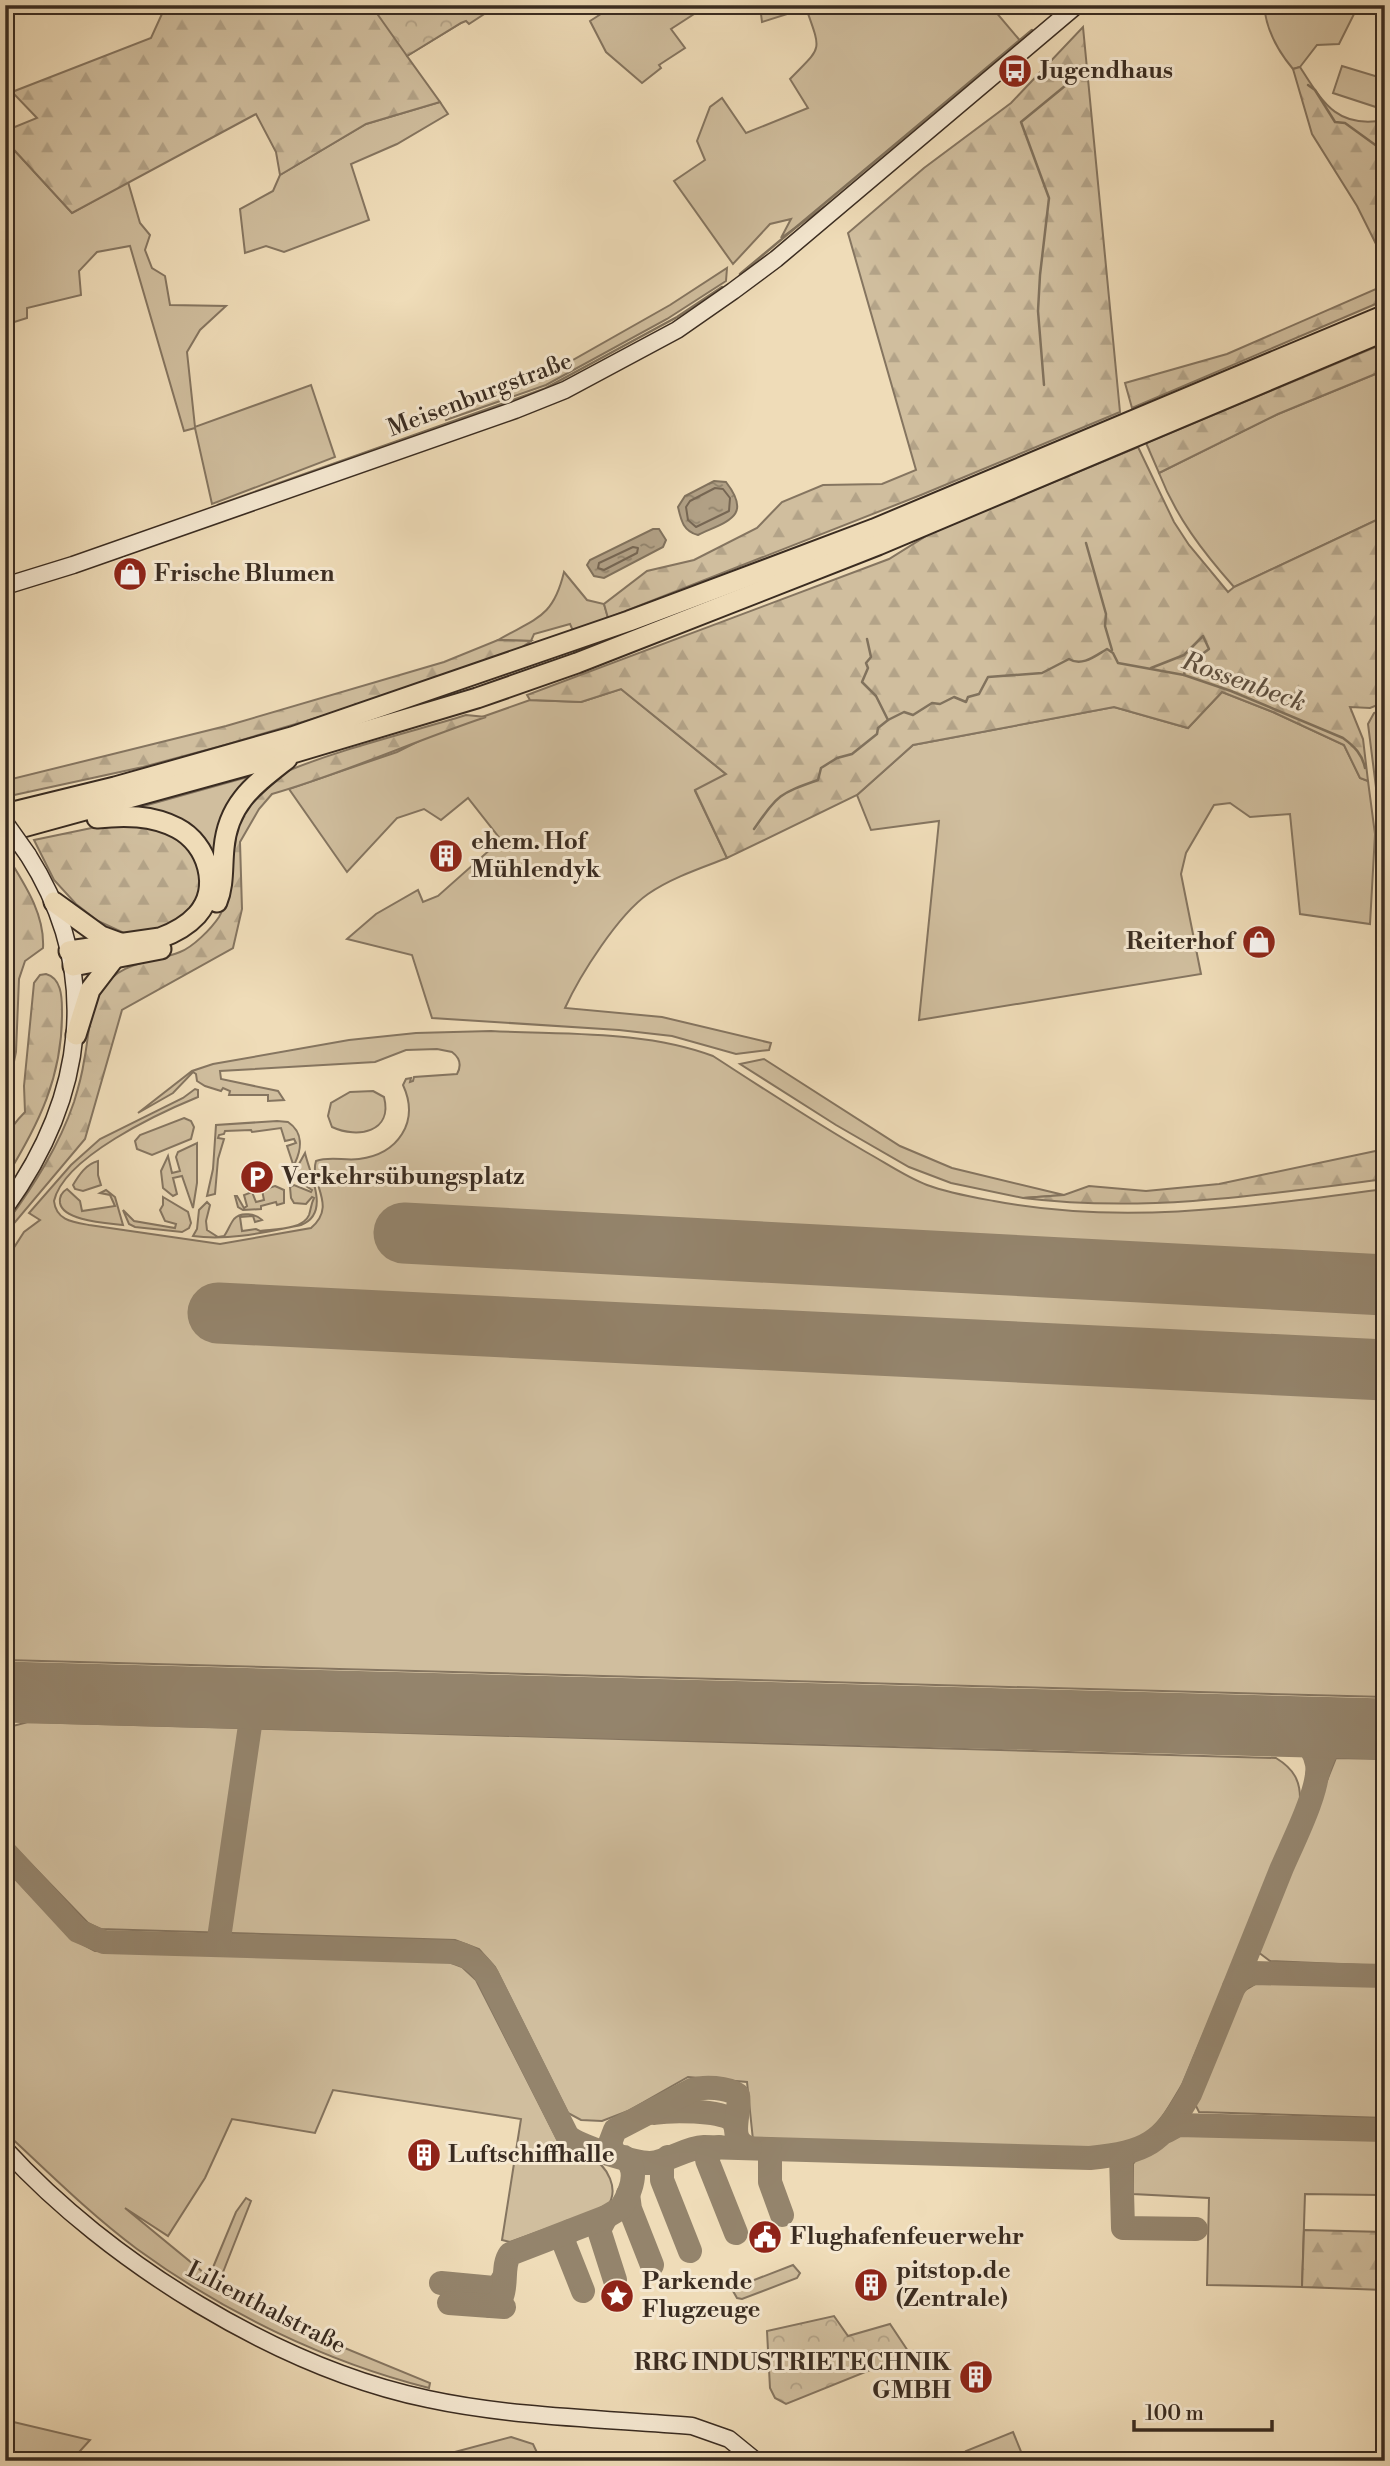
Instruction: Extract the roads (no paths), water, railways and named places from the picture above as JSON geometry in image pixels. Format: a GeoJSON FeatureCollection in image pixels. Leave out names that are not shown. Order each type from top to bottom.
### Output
{"type":"FeatureCollection","features":[{"type":"Feature","properties":{"kind":"highway"},"geometry":{"type":"LineString","coordinates":[[5,814],[115,787],[292,737],[629,621],[874,529],[1385,315]]}},
{"type":"Feature","properties":{"kind":"highway"},"geometry":{"type":"LineString","coordinates":[[30,827],[477,698],[577,663],[749,597],[1385,331]]}},
{"type":"Feature","properties":{"kind":"highway"},"geometry":{"type":"LineString","coordinates":[[71,958],[180,943],[204,925],[219,897],[226,833],[237,806],[255,783],[296,752]]}},
{"type":"Feature","properties":{"kind":"highway"},"geometry":{"type":"LineString","coordinates":[[5,832],[124,815],[161,821],[179,828],[192,839],[203,854],[209,871],[209,887],[199,913],[187,925],[174,933],[117,952],[90,990],[76,1035]]}},
{"type":"Feature","properties":{"kind":"highway"},"geometry":{"type":"LineString","coordinates":[[54,902],[101,936],[117,952]]}},
{"type":"Feature","properties":{"kind":"main road","name":"Meisenburgstraße"},"geometry":{"type":"LineString","coordinates":[[5,586],[73,565],[515,410],[565,390],[677,330],[776,259],[1077,5]]}},
{"type":"Feature","properties":{"kind":"main road"},"geometry":{"type":"LineString","coordinates":[[5,822],[54,902],[71,958],[76,1035],[70,1073],[59,1112],[25,1181],[5,1208]]}},
{"type":"Feature","properties":{"kind":"main road","name":"Lilienthalstraße"},"geometry":{"type":"LineString","coordinates":[[5,2149],[51,2195],[129,2258],[226,2319],[333,2370],[378,2386],[457,2404],[692,2426],[729,2439],[754,2458]]}},
{"type":"Feature","properties":{"kind":"water"},"geometry":{"type":"Polygon","coordinates":[[[714,481],[726,482],[734,494],[737,510],[727,521],[698,535],[686,528],[678,507],[685,496],[714,481]]]}},
{"type":"Feature","properties":{"kind":"water"},"geometry":{"type":"Polygon","coordinates":[[[653,529],[659,529],[666,540],[663,547],[604,578],[594,576],[587,565],[590,560],[653,529]]]}},
{"type":"Feature","properties":{"kind":"waterway"},"geometry":{"type":"LineString","coordinates":[[740,274],[1032,30]]}},
{"type":"Feature","properties":{"kind":"waterway"},"geometry":{"type":"LineString","coordinates":[[1044,385],[1038,311],[1049,198],[1021,122],[1082,72]]}},
{"type":"Feature","properties":{"kind":"waterway"},"geometry":{"type":"LineString","coordinates":[[1308,85],[1315,90],[1335,122],[1345,123],[1385,152]]}},
{"type":"Feature","properties":{"kind":"waterway"},"geometry":{"type":"LineString","coordinates":[[218,505],[544,389],[677,317],[722,287]]}},
{"type":"Feature","properties":{"kind":"waterway"},"geometry":{"type":"LineString","coordinates":[[1086,543],[1106,614],[1105,626],[1112,650]]}},
{"type":"Feature","properties":{"kind":"waterway"},"geometry":{"type":"LineString","coordinates":[[1151,668],[1184,655],[1203,636],[1209,649],[1186,666],[1184,675]]}},
{"type":"Feature","properties":{"kind":"waterway"},"geometry":{"type":"LineString","coordinates":[[867,639],[871,657],[866,663],[868,668],[862,682],[876,696],[888,720]]}},
{"type":"Feature","properties":{"kind":"waterway","name":"Rossenbeck"},"geometry":{"type":"LineString","coordinates":[[754,829],[780,797],[818,780],[821,768],[837,758],[852,754],[877,734],[878,728],[888,720],[904,712],[913,715],[932,703],[940,704],[954,697],[966,702],[968,697],[979,694],[988,677],[1042,673],[1069,659],[1084,661],[1107,649],[1113,653],[1118,663],[1184,675],[1231,691],[1343,738],[1357,751],[1365,768]]}},
{"type":"Feature","properties":{"kind":"waterway","name":"Rossenbeck"},"geometry":{"type":"LineString","coordinates":[[1376,772],[1385,777]]}},
{"type":"Feature","properties":{"kind":"place","name":"Jugendhaus"},"geometry":{"type":"Point","coordinates":[1015,71]}},
{"type":"Feature","properties":{"kind":"place","name":"Frische Blumen"},"geometry":{"type":"Point","coordinates":[130,574]}},
{"type":"Feature","properties":{"kind":"place","name":"ehem. Hof Mühlendyk"},"geometry":{"type":"Point","coordinates":[446,856]}},
{"type":"Feature","properties":{"kind":"place","name":"Reiterhof"},"geometry":{"type":"Point","coordinates":[1259,942]}},
{"type":"Feature","properties":{"kind":"place","name":"Verkehrsübungsplatz"},"geometry":{"type":"Point","coordinates":[257,1177]}},
{"type":"Feature","properties":{"kind":"place","name":"Luftschiffhalle"},"geometry":{"type":"Point","coordinates":[424,2155]}},
{"type":"Feature","properties":{"kind":"place","name":"Flughafenfeuerwehr"},"geometry":{"type":"Point","coordinates":[765,2237]}},
{"type":"Feature","properties":{"kind":"place","name":"pitstop.de (Zentrale)"},"geometry":{"type":"Point","coordinates":[871,2285]}},
{"type":"Feature","properties":{"kind":"place","name":"Parkende Flugzeuge"},"geometry":{"type":"Point","coordinates":[617,2296]}},
{"type":"Feature","properties":{"kind":"place","name":"RRG INDUSTRIETECHNIK GMBH"},"geometry":{"type":"Point","coordinates":[976,2377]}}]}
